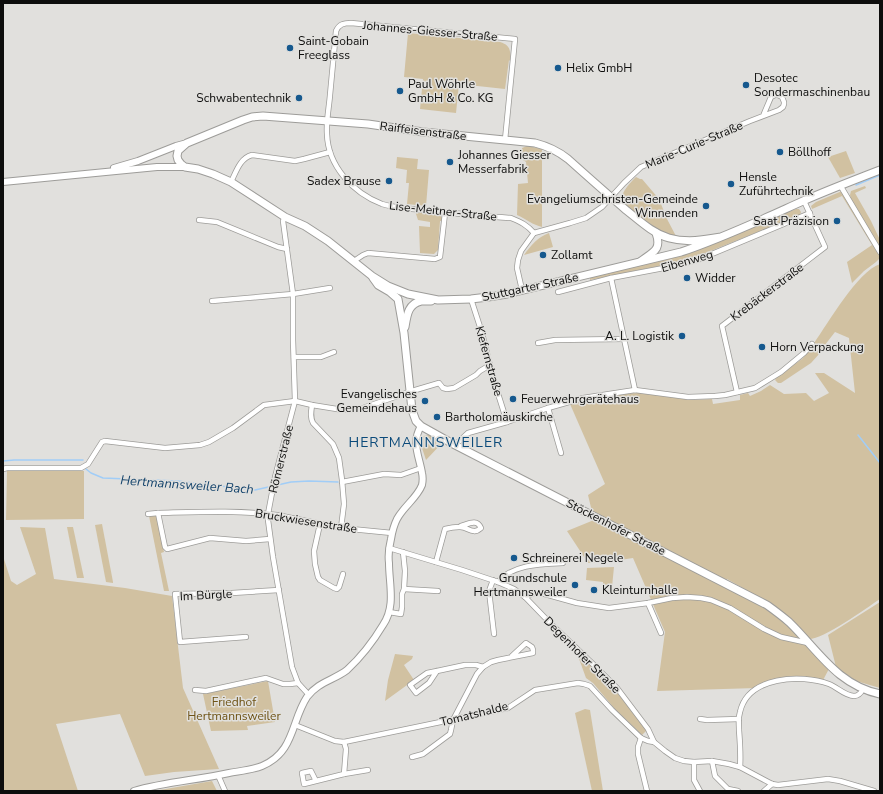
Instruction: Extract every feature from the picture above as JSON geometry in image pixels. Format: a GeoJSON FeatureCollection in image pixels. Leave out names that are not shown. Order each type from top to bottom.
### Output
{"type":"FeatureCollection","features":[{"type":"Feature","properties":{"kind":"main road","name":"Raiffeisenstraße"},"geometry":{"type":"LineString","coordinates":[[187,143],[243,120],[258,116],[368,124],[423,132],[535,143],[560,153],[643,224],[656,233],[669,238],[688,241],[703,241],[721,237]]}},
{"type":"Feature","properties":{"kind":"main road"},"geometry":{"type":"LineString","coordinates":[[185,167],[178,160],[177,156],[178,151],[187,143]]}},
{"type":"Feature","properties":{"kind":"main road","name":"Stuttgarter Straße"},"geometry":{"type":"LineString","coordinates":[[185,167],[198,169],[231,182],[285,217],[305,226],[328,241],[372,276],[388,286],[408,294],[438,300],[472,299],[494,296],[681,252],[702,245],[804,200],[880,170]]}},
{"type":"Feature","properties":{"kind":"main road"},"geometry":{"type":"LineString","coordinates":[[639,263],[654,252],[658,242],[656,233]]}},
{"type":"Feature","properties":{"kind":"main road"},"geometry":{"type":"LineString","coordinates":[[372,276],[378,285],[398,299],[404,333],[411,404],[416,421],[421,426]]}},
{"type":"Feature","properties":{"kind":"main road"},"geometry":{"type":"LineString","coordinates":[[404,333],[407,315],[412,305],[420,302],[438,300]]}},
{"type":"Feature","properties":{"kind":"main road","name":"Stöckenhofer Straße"},"geometry":{"type":"LineString","coordinates":[[421,426],[455,445],[767,605],[789,622],[830,667],[850,682],[863,689],[880,694]]}},
{"type":"Feature","properties":{"kind":"street","name":"Johannes-Giesser-Straße"},"geometry":{"type":"LineString","coordinates":[[327,121],[336,32],[343,24],[351,23],[515,39],[505,140]]}},
{"type":"Feature","properties":{"kind":"street","name":"Marie-Curie-Straße"},"geometry":{"type":"LineString","coordinates":[[534,233],[586,218],[612,198],[624,183],[642,167],[782,109],[784,102],[782,97],[775,95],[771,97],[763,116]]}},
{"type":"Feature","properties":{"kind":"street","name":"Lise-Meitner-Straße"},"geometry":{"type":"LineString","coordinates":[[327,121],[327,134],[330,152],[336,166],[344,178],[360,192],[372,199],[382,204],[392,206],[445,213],[512,218],[522,222],[534,233]]}},
{"type":"Feature","properties":{"kind":"street","name":"Raiffeisenstraße"},"geometry":{"type":"LineString","coordinates":[[101,172],[138,161],[187,143]]}},
{"type":"Feature","properties":{"kind":"street"},"geometry":{"type":"LineString","coordinates":[[231,182],[243,159],[247,156],[252,155],[295,161],[330,152]]}},
{"type":"Feature","properties":{"kind":"street","name":"Stuttgarter Straße"},"geometry":{"type":"LineString","coordinates":[[101,172],[157,167],[185,167]]}},
{"type":"Feature","properties":{"kind":"street"},"geometry":{"type":"LineString","coordinates":[[3,182],[101,172]]}},
{"type":"Feature","properties":{"kind":"street"},"geometry":{"type":"LineString","coordinates":[[840,185],[880,252]]}},
{"type":"Feature","properties":{"kind":"street","name":"Krebäckerstraße"},"geometry":{"type":"LineString","coordinates":[[737,392],[722,326],[826,247],[804,200]]}},
{"type":"Feature","properties":{"kind":"street"},"geometry":{"type":"LineString","coordinates":[[354,261],[368,253],[436,259],[440,257],[445,213]]}},
{"type":"Feature","properties":{"kind":"street","name":"Eibenweg"},"geometry":{"type":"LineString","coordinates":[[558,292],[611,278],[669,267],[700,259],[810,213]]}},
{"type":"Feature","properties":{"kind":"street","name":"Römerstraße"},"geometry":{"type":"LineString","coordinates":[[285,217],[283,221],[293,294],[295,401],[275,477],[268,514],[270,539],[292,667],[298,682],[309,695]]}},
{"type":"Feature","properties":{"kind":"street"},"geometry":{"type":"LineString","coordinates":[[199,220],[217,222],[278,247],[287,249]]}},
{"type":"Feature","properties":{"kind":"street"},"geometry":{"type":"LineString","coordinates":[[522,290],[517,268],[518,260],[521,251],[534,233]]}},
{"type":"Feature","properties":{"kind":"street"},"geometry":{"type":"LineString","coordinates":[[611,278],[636,390]]}},
{"type":"Feature","properties":{"kind":"street"},"geometry":{"type":"LineString","coordinates":[[212,301],[293,294],[330,288]]}},
{"type":"Feature","properties":{"kind":"street","name":"Kiefernstraße"},"geometry":{"type":"LineString","coordinates":[[472,299],[507,422]]}},
{"type":"Feature","properties":{"kind":"street"},"geometry":{"type":"LineString","coordinates":[[538,343],[555,340],[624,339]]}},
{"type":"Feature","properties":{"kind":"street"},"geometry":{"type":"LineString","coordinates":[[455,445],[468,433],[583,398],[636,390],[688,397],[715,396],[754,388],[781,372],[804,353],[812,344]]}},
{"type":"Feature","properties":{"kind":"street"},"geometry":{"type":"LineString","coordinates":[[294,358],[321,357],[334,352]]}},
{"type":"Feature","properties":{"kind":"street"},"geometry":{"type":"LineString","coordinates":[[3,469],[81,468],[88,464],[102,442],[105,441],[165,448],[200,445],[209,442],[233,428],[264,405],[295,401],[343,410],[360,409],[439,383],[443,388],[454,388],[490,365]]}},
{"type":"Feature","properties":{"kind":"street"},"geometry":{"type":"LineString","coordinates":[[312,405],[310,416],[313,423],[333,444],[339,458],[344,504],[341,528]]}},
{"type":"Feature","properties":{"kind":"street"},"geometry":{"type":"LineString","coordinates":[[548,408],[561,453]]}},
{"type":"Feature","properties":{"kind":"street"},"geometry":{"type":"LineString","coordinates":[[134,791],[155,786],[218,776],[262,766],[274,758],[286,746],[304,702],[309,695],[318,686],[345,671],[353,664],[377,635],[385,623],[391,602],[389,548],[392,533],[397,518],[419,491],[422,484],[423,478],[416,445],[417,435],[421,426]]}},
{"type":"Feature","properties":{"kind":"street"},"geometry":{"type":"LineString","coordinates":[[342,482],[384,474],[401,475],[421,468]]}},
{"type":"Feature","properties":{"kind":"street"},"geometry":{"type":"LineString","coordinates":[[158,512],[165,547],[167,549],[210,538],[246,541],[270,539]]}},
{"type":"Feature","properties":{"kind":"street","name":"Bruckwiesenstraße"},"geometry":{"type":"LineString","coordinates":[[148,514],[158,512],[247,512],[277,515],[341,528],[392,533]]}},
{"type":"Feature","properties":{"kind":"street"},"geometry":{"type":"LineString","coordinates":[[320,524],[314,555],[318,577],[326,584],[337,589],[344,574]]}},
{"type":"Feature","properties":{"kind":"street"},"geometry":{"type":"LineString","coordinates":[[436,562],[445,529],[461,526]]}},
{"type":"Feature","properties":{"kind":"street","name":"Degenhofer Straße"},"geometry":{"type":"LineString","coordinates":[[389,548],[493,580],[514,589],[526,597],[543,616],[617,688],[648,729],[654,742],[675,758],[684,761],[712,761],[729,764],[740,767],[772,784],[782,785],[828,779],[874,791]]}},
{"type":"Feature","properties":{"kind":"street"},"geometry":{"type":"LineString","coordinates":[[389,612],[401,614],[405,571],[403,552]]}},
{"type":"Feature","properties":{"kind":"street"},"geometry":{"type":"LineString","coordinates":[[498,582],[503,577],[519,569],[532,565],[563,563]]}},
{"type":"Feature","properties":{"kind":"street"},"geometry":{"type":"LineString","coordinates":[[493,580],[489,591],[494,634]]}},
{"type":"Feature","properties":{"kind":"street"},"geometry":{"type":"LineString","coordinates":[[404,589],[438,591]]}},
{"type":"Feature","properties":{"kind":"street","name":"Im Bürgle"},"geometry":{"type":"LineString","coordinates":[[246,637],[180,642],[174,594],[278,590]]}},
{"type":"Feature","properties":{"kind":"street"},"geometry":{"type":"LineString","coordinates":[[526,597],[534,593],[540,593],[577,603],[609,608],[648,604],[672,598],[700,598],[711,600],[730,608],[764,629],[781,637],[809,643]]}},
{"type":"Feature","properties":{"kind":"street"},"geometry":{"type":"LineString","coordinates":[[648,604],[661,633]]}},
{"type":"Feature","properties":{"kind":"street"},"geometry":{"type":"LineString","coordinates":[[412,757],[422,754],[450,734],[453,720],[476,674],[491,662],[512,656]]}},
{"type":"Feature","properties":{"kind":"street"},"geometry":{"type":"LineString","coordinates":[[437,671],[429,684],[416,693],[410,685],[427,673],[465,665],[476,665],[483,667]]}},
{"type":"Feature","properties":{"kind":"street"},"geometry":{"type":"LineString","coordinates":[[195,690],[206,690],[266,678],[284,684],[298,682]]}},
{"type":"Feature","properties":{"kind":"street"},"geometry":{"type":"LineString","coordinates":[[740,767],[740,713],[745,698],[757,688],[766,683],[784,679],[808,679],[830,685],[851,696],[860,694],[863,689]]}},
{"type":"Feature","properties":{"kind":"street","name":"Tomatshalde"},"geometry":{"type":"LineString","coordinates":[[295,726],[335,741],[344,742],[508,708],[535,690],[578,683],[590,686],[641,738],[654,742]]}},
{"type":"Feature","properties":{"kind":"street"},"geometry":{"type":"LineString","coordinates":[[700,720],[739,720]]}},
{"type":"Feature","properties":{"kind":"street"},"geometry":{"type":"LineString","coordinates":[[641,738],[638,747],[638,754],[648,791]]}},
{"type":"Feature","properties":{"kind":"street"},"geometry":{"type":"LineString","coordinates":[[344,742],[346,749],[344,774]]}},
{"type":"Feature","properties":{"kind":"street"},"geometry":{"type":"LineString","coordinates":[[712,761],[716,776],[728,790],[738,791]]}},
{"type":"Feature","properties":{"kind":"street"},"geometry":{"type":"LineString","coordinates":[[694,762],[694,780],[700,791]]}},
{"type":"Feature","properties":{"kind":"street"},"geometry":{"type":"LineString","coordinates":[[316,781],[368,770]]}},
{"type":"Feature","properties":{"kind":"street"},"geometry":{"type":"LineString","coordinates":[[218,776],[225,791]]}},
{"type":"Feature","properties":{"kind":"street"},"geometry":{"type":"LineString","coordinates":[[764,791],[772,784]]}},
{"type":"Feature","properties":{"kind":"green space"},"geometry":{"type":"Polygon","coordinates":[[[408,33],[500,42],[508,46],[510,51],[510,61],[509,60],[505,89],[459,84],[456,113],[420,109],[423,79],[404,77],[408,33]]]}},
{"type":"Feature","properties":{"kind":"green space"},"geometry":{"type":"Polygon","coordinates":[[[527,146],[542,149],[542,227],[517,215],[518,184],[528,183],[526,162],[523,160],[522,148],[527,146]]]}},
{"type":"Feature","properties":{"kind":"green space"},"geometry":{"type":"Polygon","coordinates":[[[846,151],[855,173],[840,178],[828,157],[846,151]]]}},
{"type":"Feature","properties":{"kind":"green space"},"geometry":{"type":"Polygon","coordinates":[[[397,157],[418,159],[417,169],[429,170],[426,206],[407,204],[409,183],[406,183],[407,170],[396,168],[397,157]]]}},
{"type":"Feature","properties":{"kind":"green space"},"geometry":{"type":"Polygon","coordinates":[[[636,177],[642,179],[659,199],[677,238],[658,231],[625,204],[622,199],[623,193],[636,177]]]}},
{"type":"Feature","properties":{"kind":"green space"},"geometry":{"type":"Polygon","coordinates":[[[865,186],[866,188],[855,193],[880,240],[880,250],[850,195],[851,191],[865,186]]]}},
{"type":"Feature","properties":{"kind":"green space"},"geometry":{"type":"Polygon","coordinates":[[[842,191],[880,256],[876,262],[852,283],[847,262],[872,245],[842,196],[812,209],[811,206],[816,202],[842,191]]]}},
{"type":"Feature","properties":{"kind":"green space"},"geometry":{"type":"Polygon","coordinates":[[[799,209],[801,212],[800,215],[679,262],[590,280],[590,277],[699,249],[799,209]]]}},
{"type":"Feature","properties":{"kind":"green space"},"geometry":{"type":"Polygon","coordinates":[[[415,211],[437,214],[442,218],[443,221],[440,221],[438,250],[434,254],[420,253],[419,226],[430,227],[430,222],[418,220],[415,211]]]}},
{"type":"Feature","properties":{"kind":"green space"},"geometry":{"type":"Polygon","coordinates":[[[549,233],[553,247],[524,255],[535,242],[549,233]]]}},
{"type":"Feature","properties":{"kind":"green space"},"geometry":{"type":"Polygon","coordinates":[[[880,264],[880,599],[834,629],[816,638],[809,639],[771,604],[727,579],[726,584],[767,605],[830,667],[822,682],[784,679],[757,688],[657,691],[665,632],[633,558],[588,563],[567,531],[594,520],[588,495],[605,484],[570,404],[614,395],[641,393],[692,400],[712,399],[713,404],[740,400],[740,395],[748,393],[750,396],[770,385],[784,394],[806,393],[814,401],[829,393],[815,373],[824,373],[855,393],[849,338],[835,332],[821,350],[814,343],[853,287],[871,269],[880,264]]]}},
{"type":"Feature","properties":{"kind":"green space"},"geometry":{"type":"Polygon","coordinates":[[[813,347],[820,353],[811,363],[781,383],[778,383],[775,380],[802,359],[813,347]]]}},
{"type":"Feature","properties":{"kind":"green space"},"geometry":{"type":"Polygon","coordinates":[[[430,435],[443,442],[426,460],[420,439],[430,435]]]}},
{"type":"Feature","properties":{"kind":"green space"},"geometry":{"type":"Polygon","coordinates":[[[7,471],[84,471],[84,519],[6,520],[7,471]]]}},
{"type":"Feature","properties":{"kind":"green space"},"geometry":{"type":"Polygon","coordinates":[[[156,515],[164,552],[161,553],[169,591],[164,591],[149,516],[156,515]]]}},
{"type":"Feature","properties":{"kind":"green space"},"geometry":{"type":"Polygon","coordinates":[[[102,524],[113,583],[106,582],[95,525],[102,524]]]}},
{"type":"Feature","properties":{"kind":"green space"},"geometry":{"type":"Polygon","coordinates":[[[20,527],[45,528],[54,579],[125,588],[172,596],[183,688],[219,769],[174,772],[145,776],[120,714],[56,724],[78,791],[3,791],[3,556],[11,581],[17,585],[36,574],[20,527]]]}},
{"type":"Feature","properties":{"kind":"green space"},"geometry":{"type":"Polygon","coordinates":[[[67,527],[73,527],[84,578],[77,578],[67,527]]]}},
{"type":"Feature","properties":{"kind":"green space"},"geometry":{"type":"Polygon","coordinates":[[[614,567],[612,587],[603,586],[603,582],[586,580],[587,568],[614,567]]]}},
{"type":"Feature","properties":{"kind":"green space"},"geometry":{"type":"Polygon","coordinates":[[[880,602],[880,688],[856,681],[836,667],[828,635],[880,602]]]}},
{"type":"Feature","properties":{"kind":"green space"},"geometry":{"type":"Polygon","coordinates":[[[395,654],[413,656],[412,659],[404,665],[414,680],[385,701],[388,680],[395,654]]]}},
{"type":"Feature","properties":{"kind":"green space"},"geometry":{"type":"Polygon","coordinates":[[[578,656],[595,669],[615,690],[647,730],[642,735],[614,708],[593,683],[586,678],[578,656]]]}},
{"type":"Feature","properties":{"kind":"green space","name":"Friedhof Hertmannsweiler"},"geometry":{"type":"Polygon","coordinates":[[[268,681],[275,722],[247,726],[248,730],[211,731],[203,694],[268,681]]]}},
{"type":"Feature","properties":{"kind":"green space"},"geometry":{"type":"Polygon","coordinates":[[[585,709],[590,710],[603,791],[592,791],[575,713],[585,709]]]}},
{"type":"Feature","properties":{"kind":"green space"},"geometry":{"type":"Polygon","coordinates":[[[212,781],[217,791],[154,791],[212,781]]]}},
{"type":"Feature","properties":{"kind":"waterway"},"geometry":{"type":"LineString","coordinates":[[856,185],[880,175]]}},
{"type":"Feature","properties":{"kind":"waterway"},"geometry":{"type":"LineString","coordinates":[[858,435],[880,463]]}},
{"type":"Feature","properties":{"kind":"waterway","name":"Hertmannsweiler Bach"},"geometry":{"type":"LineString","coordinates":[[3,461],[83,460]]}},
{"type":"Feature","properties":{"kind":"waterway","name":"Hertmannsweiler Bach"},"geometry":{"type":"LineString","coordinates":[[86,469],[103,478],[177,481],[255,490],[291,482],[338,482]]}},
{"type":"Feature","properties":{"kind":"place","name":"Saint-Gobain Freeglass"},"geometry":{"type":"Point","coordinates":[290,48]}},
{"type":"Feature","properties":{"kind":"place","name":"Helix GmbH"},"geometry":{"type":"Point","coordinates":[558,68]}},
{"type":"Feature","properties":{"kind":"place","name":"Desotec Sondermaschinenbau"},"geometry":{"type":"Point","coordinates":[746,85]}},
{"type":"Feature","properties":{"kind":"place","name":"Paul Wöhrle GmbH & Co. KG"},"geometry":{"type":"Point","coordinates":[400,91]}},
{"type":"Feature","properties":{"kind":"place","name":"Schwabentechnik"},"geometry":{"type":"Point","coordinates":[299,98]}},
{"type":"Feature","properties":{"kind":"place","name":"Böllhoff"},"geometry":{"type":"Point","coordinates":[780,152]}},
{"type":"Feature","properties":{"kind":"place","name":"Johannes Giesser Messerfabrik"},"geometry":{"type":"Point","coordinates":[450,162]}},
{"type":"Feature","properties":{"kind":"place","name":"Sadex Brause"},"geometry":{"type":"Point","coordinates":[389,181]}},
{"type":"Feature","properties":{"kind":"place","name":"Hensle Zuführtechnik"},"geometry":{"type":"Point","coordinates":[731,184]}},
{"type":"Feature","properties":{"kind":"place","name":"Evangeliumschristen-Gemeinde Winnenden"},"geometry":{"type":"Point","coordinates":[706,206]}},
{"type":"Feature","properties":{"kind":"place","name":"Saat Präzision"},"geometry":{"type":"Point","coordinates":[837,221]}},
{"type":"Feature","properties":{"kind":"place","name":"Zollamt"},"geometry":{"type":"Point","coordinates":[543,255]}},
{"type":"Feature","properties":{"kind":"place","name":"Widder"},"geometry":{"type":"Point","coordinates":[687,278]}},
{"type":"Feature","properties":{"kind":"place","name":"A. L. Logistik"},"geometry":{"type":"Point","coordinates":[682,336]}},
{"type":"Feature","properties":{"kind":"place","name":"Horn Verpackung"},"geometry":{"type":"Point","coordinates":[762,347]}},
{"type":"Feature","properties":{"kind":"place","name":"Feuerwehrgerätehaus"},"geometry":{"type":"Point","coordinates":[513,399]}},
{"type":"Feature","properties":{"kind":"place","name":"Evangelisches Gemeindehaus"},"geometry":{"type":"Point","coordinates":[425,401]}},
{"type":"Feature","properties":{"kind":"place","name":"Bartholomäuskirche"},"geometry":{"type":"Point","coordinates":[437,417]}},
{"type":"Feature","properties":{"kind":"place","name":"Schreinerei Negele"},"geometry":{"type":"Point","coordinates":[514,558]}},
{"type":"Feature","properties":{"kind":"place","name":"Grundschule Hertmannsweiler"},"geometry":{"type":"Point","coordinates":[575,585]}},
{"type":"Feature","properties":{"kind":"place","name":"Kleinturnhalle"},"geometry":{"type":"Point","coordinates":[594,590]}},
{"type":"Feature","properties":{"kind":"district","name":"HERTMANNSWEILER"},"geometry":{"type":"Point","coordinates":[426,442]}}]}
